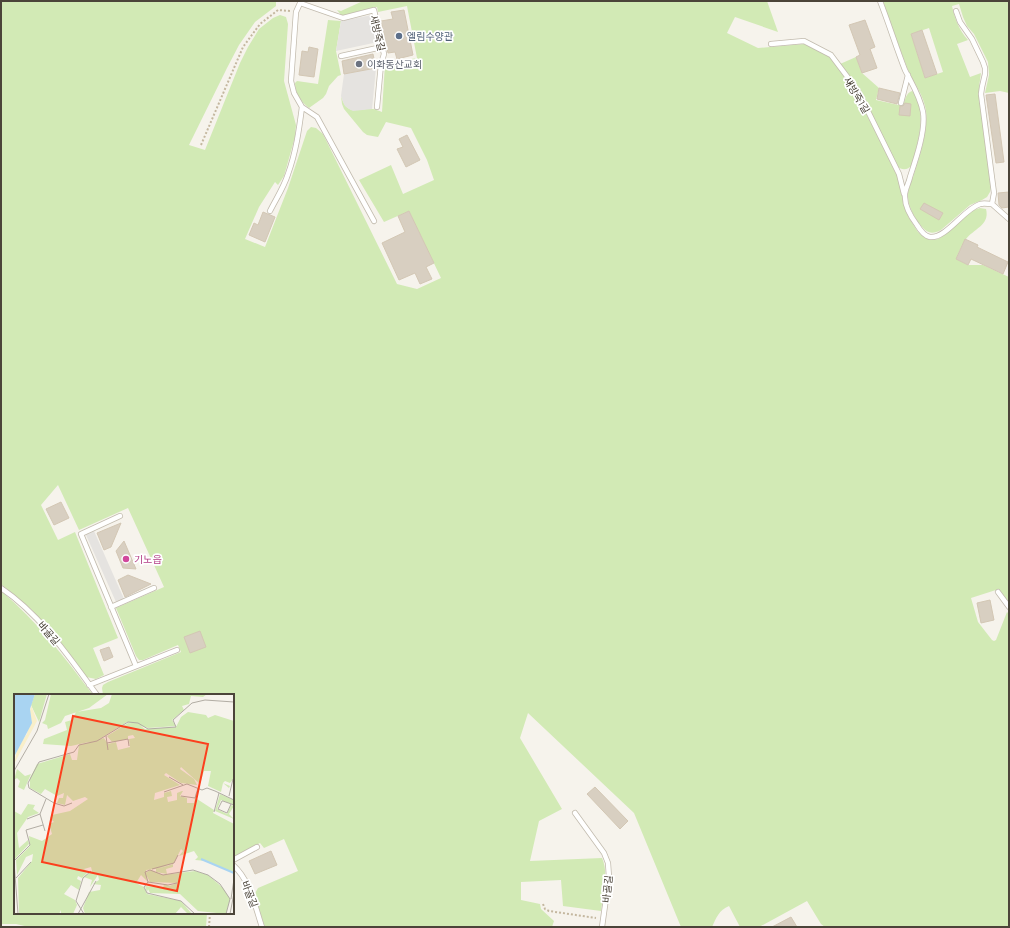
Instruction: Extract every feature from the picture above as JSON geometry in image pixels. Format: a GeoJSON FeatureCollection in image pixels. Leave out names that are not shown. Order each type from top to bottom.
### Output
{"type":"FeatureCollection","features":[{"type":"Feature","properties":{"kind":"lane"},"geometry":{"type":"LineString","coordinates":[[880,1],[908,74],[920,98],[923,113],[923,130],[919,149],[904,196]]}},
{"type":"Feature","properties":{"kind":"lane","name":"새방죽길"},"geometry":{"type":"LineString","coordinates":[[374,221],[317,117],[302,107],[294,93],[292,80],[296,12],[300,2],[342,18],[374,10],[384,54],[381,64],[377,107]]}},
{"type":"Feature","properties":{"kind":"lane"},"geometry":{"type":"LineString","coordinates":[[956,11],[960,22],[972,39],[985,68],[981,94],[994,193],[992,204],[1009,219]]}},
{"type":"Feature","properties":{"kind":"lane","name":"새방죽1길"},"geometry":{"type":"LineString","coordinates":[[771,44],[804,41],[831,55],[858,92],[899,174],[907,207],[921,231],[926,235],[931,237],[937,236],[972,208],[981,204],[992,204]]}},
{"type":"Feature","properties":{"kind":"lane"},"geometry":{"type":"LineString","coordinates":[[341,56],[382,47]]}},
{"type":"Feature","properties":{"kind":"lane"},"geometry":{"type":"LineString","coordinates":[[901,103],[908,74]]}},
{"type":"Feature","properties":{"kind":"lane"},"geometry":{"type":"LineString","coordinates":[[270,211],[288,174],[298,138],[302,107]]}},
{"type":"Feature","properties":{"kind":"lane"},"geometry":{"type":"LineString","coordinates":[[120,516],[81,534],[136,666]]}},
{"type":"Feature","properties":{"kind":"lane","name":"바골길"},"geometry":{"type":"LineString","coordinates":[[1,588],[43,626],[65,652],[95,694]]}},
{"type":"Feature","properties":{"kind":"lane"},"geometry":{"type":"LineString","coordinates":[[111,607],[154,588]]}},
{"type":"Feature","properties":{"kind":"lane"},"geometry":{"type":"LineString","coordinates":[[998,592],[1009,607]]}},
{"type":"Feature","properties":{"kind":"lane"},"geometry":{"type":"LineString","coordinates":[[90,685],[177,650]]}},
{"type":"Feature","properties":{"kind":"lane","name":"바골길"},"geometry":{"type":"LineString","coordinates":[[575,813],[604,853],[608,863],[609,876],[602,927]]}},
{"type":"Feature","properties":{"kind":"lane"},"geometry":{"type":"LineString","coordinates":[[234,859],[257,847]]}},
{"type":"Feature","properties":{"kind":"lane","name":"바골길"},"geometry":{"type":"LineString","coordinates":[[234,866],[240,871],[246,881],[262,927]]}},
{"type":"Feature","properties":{"kind":"path"},"geometry":{"type":"LineString","coordinates":[[201,145],[243,47],[260,24],[278,10],[296,12]]}},
{"type":"Feature","properties":{"kind":"path"},"geometry":{"type":"LineString","coordinates":[[543,904],[544,909],[549,911],[604,919]]}},
{"type":"Feature","properties":{"kind":"path"},"geometry":{"type":"LineString","coordinates":[[209,927],[210,914]]}},
{"type":"Feature","properties":{"kind":"path"},"geometry":{"type":"LineString","coordinates":[[1,927],[16,927]]}},
{"type":"Feature","properties":{"kind":"green space"},"geometry":{"type":"Polygon","coordinates":[[[1,1],[276,1],[276,6],[255,22],[239,45],[189,145],[205,150],[240,63],[248,47],[259,29],[273,18],[280,15],[286,17],[288,24],[284,81],[296,125],[295,137],[284,176],[278,185],[275,182],[259,207],[245,239],[265,247],[288,188],[307,131],[311,127],[316,128],[323,134],[397,284],[417,289],[441,278],[409,211],[384,222],[359,180],[391,165],[403,194],[434,180],[427,160],[411,128],[386,122],[378,137],[367,135],[344,109],[341,96],[347,108],[353,110],[373,109],[382,112],[385,64],[417,58],[407,6],[378,12],[377,7],[345,15],[341,15],[337,10],[341,11],[363,1],[767,1],[778,32],[735,17],[727,33],[758,48],[804,44],[830,57],[856,93],[897,175],[905,208],[909,218],[918,232],[930,240],[938,239],[947,233],[971,211],[980,208],[986,209],[987,214],[984,223],[966,239],[956,259],[968,265],[983,265],[1009,277],[1009,603],[999,589],[971,598],[978,622],[994,641],[996,640],[1007,612],[1009,614],[1009,927],[825,927],[821,924],[807,901],[759,927],[740,927],[729,906],[720,912],[712,927],[681,927],[634,813],[528,713],[520,738],[562,809],[539,821],[530,861],[602,858],[605,877],[601,911],[563,906],[561,880],[521,882],[521,900],[540,904],[541,909],[554,921],[552,927],[265,927],[254,895],[258,888],[298,871],[284,839],[264,848],[260,843],[234,856],[234,694],[103,694],[103,685],[108,682],[181,652],[178,645],[143,660],[139,660],[116,608],[164,587],[128,508],[79,530],[58,485],[41,505],[58,540],[75,532],[118,638],[93,648],[104,675],[96,679],[86,677],[66,649],[32,610],[1,584],[1,1]]]}},
{"type":"Feature","properties":{"kind":"green space"},"geometry":{"type":"Polygon","coordinates":[[[883,1],[1009,1],[1009,93],[1000,91],[985,93],[989,75],[988,62],[974,34],[967,26],[959,4],[952,6],[958,24],[968,40],[957,44],[970,77],[981,73],[979,95],[991,186],[987,197],[970,205],[941,230],[936,232],[931,233],[922,227],[917,221],[908,201],[909,188],[925,135],[926,111],[921,95],[908,70],[899,47],[883,1]],[[929,28],[911,34],[925,78],[943,72],[929,28]]]}},
{"type":"Feature","properties":{"kind":"green space"},"geometry":{"type":"Polygon","coordinates":[[[328,20],[341,21],[336,51],[341,75],[338,76],[329,86],[323,98],[309,108],[299,97],[295,83],[297,81],[318,84],[328,20]]]}},
{"type":"Feature","properties":{"kind":"green space"},"geometry":{"type":"Polygon","coordinates":[[[856,57],[862,73],[879,88],[876,100],[903,106],[908,93],[912,91],[914,92],[918,101],[921,119],[919,137],[912,165],[907,169],[901,169],[897,166],[860,91],[840,64],[856,57]]]}},
{"type":"Feature","properties":{"kind":"green space"},"geometry":{"type":"Polygon","coordinates":[[[1,591],[39,627],[92,694],[14,694],[14,914],[207,914],[206,927],[29,927],[16,924],[1,924],[1,591]]]}},
{"type":"Feature","properties":{"kind":"shaded area"},"geometry":{"type":"Polygon","coordinates":[[[372,15],[378,42],[336,51],[341,21],[372,15]]]}},
{"type":"Feature","properties":{"kind":"shaded area"},"geometry":{"type":"Polygon","coordinates":[[[376,68],[372,109],[353,111],[349,109],[345,106],[341,96],[344,74],[376,68]]]}},
{"type":"Feature","properties":{"kind":"shaded area"},"geometry":{"type":"Polygon","coordinates":[[[94,531],[124,599],[116,602],[86,535],[94,531]]]}},
{"type":"Feature","properties":{"kind":"building"},"geometry":{"type":"Polygon","coordinates":[[[404,10],[413,55],[397,59],[395,52],[388,53],[381,21],[393,19],[391,12],[404,10]]]}},
{"type":"Feature","properties":{"kind":"building"},"geometry":{"type":"Polygon","coordinates":[[[865,20],[875,47],[870,49],[877,68],[862,73],[856,57],[860,55],[849,25],[865,20]]]}},
{"type":"Feature","properties":{"kind":"building"},"geometry":{"type":"Polygon","coordinates":[[[922,30],[937,74],[925,78],[911,34],[922,30]]]}},
{"type":"Feature","properties":{"kind":"building"},"geometry":{"type":"Polygon","coordinates":[[[309,47],[318,49],[314,77],[299,75],[302,51],[308,52],[309,47]]]}},
{"type":"Feature","properties":{"kind":"building"},"geometry":{"type":"Polygon","coordinates":[[[373,54],[376,68],[344,74],[342,61],[373,54]]]}},
{"type":"Feature","properties":{"kind":"building"},"geometry":{"type":"Polygon","coordinates":[[[879,88],[900,93],[897,104],[877,99],[879,88]]]}},
{"type":"Feature","properties":{"kind":"building"},"geometry":{"type":"Polygon","coordinates":[[[995,94],[1004,162],[996,163],[986,95],[995,94]]]}},
{"type":"Feature","properties":{"kind":"building"},"geometry":{"type":"Polygon","coordinates":[[[905,103],[911,104],[910,116],[899,115],[900,106],[903,106],[905,103]]]}},
{"type":"Feature","properties":{"kind":"building"},"geometry":{"type":"Polygon","coordinates":[[[407,135],[420,160],[406,167],[397,149],[403,147],[399,139],[407,135]]]}},
{"type":"Feature","properties":{"kind":"building"},"geometry":{"type":"Polygon","coordinates":[[[1009,192],[1009,207],[1002,208],[999,205],[998,193],[1009,192]]]}},
{"type":"Feature","properties":{"kind":"building"},"geometry":{"type":"Polygon","coordinates":[[[924,203],[943,213],[939,220],[920,209],[924,203]]]}},
{"type":"Feature","properties":{"kind":"building"},"geometry":{"type":"Polygon","coordinates":[[[409,211],[434,263],[426,267],[432,279],[420,284],[415,273],[399,280],[382,243],[405,232],[398,216],[409,211]]]}},
{"type":"Feature","properties":{"kind":"building"},"geometry":{"type":"Polygon","coordinates":[[[263,212],[275,217],[265,242],[249,235],[254,223],[258,225],[263,212]]]}},
{"type":"Feature","properties":{"kind":"building"},"geometry":{"type":"Polygon","coordinates":[[[965,239],[978,245],[977,247],[1008,262],[1003,274],[971,259],[968,265],[956,259],[965,239]]]}},
{"type":"Feature","properties":{"kind":"building"},"geometry":{"type":"Polygon","coordinates":[[[61,502],[69,518],[54,525],[46,509],[61,502]]]}},
{"type":"Feature","properties":{"kind":"building"},"geometry":{"type":"Polygon","coordinates":[[[121,523],[111,547],[104,550],[97,533],[121,523]]]}},
{"type":"Feature","properties":{"kind":"building"},"geometry":{"type":"Polygon","coordinates":[[[124,541],[136,569],[123,568],[116,551],[124,541]]]}},
{"type":"Feature","properties":{"kind":"building"},"geometry":{"type":"Polygon","coordinates":[[[128,575],[151,584],[125,597],[118,580],[128,575]]]}},
{"type":"Feature","properties":{"kind":"building"},"geometry":{"type":"Polygon","coordinates":[[[990,600],[994,620],[981,623],[977,603],[990,600]]]}},
{"type":"Feature","properties":{"kind":"building"},"geometry":{"type":"Polygon","coordinates":[[[200,631],[206,647],[190,653],[184,637],[200,631]]]}},
{"type":"Feature","properties":{"kind":"building"},"geometry":{"type":"Polygon","coordinates":[[[109,647],[113,657],[104,661],[100,650],[109,647]]]}},
{"type":"Feature","properties":{"kind":"building"},"geometry":{"type":"Polygon","coordinates":[[[595,787],[628,821],[620,829],[587,794],[595,787]]]}},
{"type":"Feature","properties":{"kind":"building"},"geometry":{"type":"Polygon","coordinates":[[[271,851],[277,865],[255,874],[249,861],[271,851]]]}},
{"type":"Feature","properties":{"kind":"building"},"geometry":{"type":"Polygon","coordinates":[[[791,917],[797,927],[772,927],[791,917]]]}},
{"type":"Feature","properties":{"kind":"place","name":"엘림수양관"},"geometry":{"type":"Point","coordinates":[399,36]}},
{"type":"Feature","properties":{"kind":"place","name":"이화동산교회"},"geometry":{"type":"Point","coordinates":[359,64]}},
{"type":"Feature","properties":{"kind":"place","name":"기노읍"},"geometry":{"type":"Point","coordinates":[126,559]}}]}
